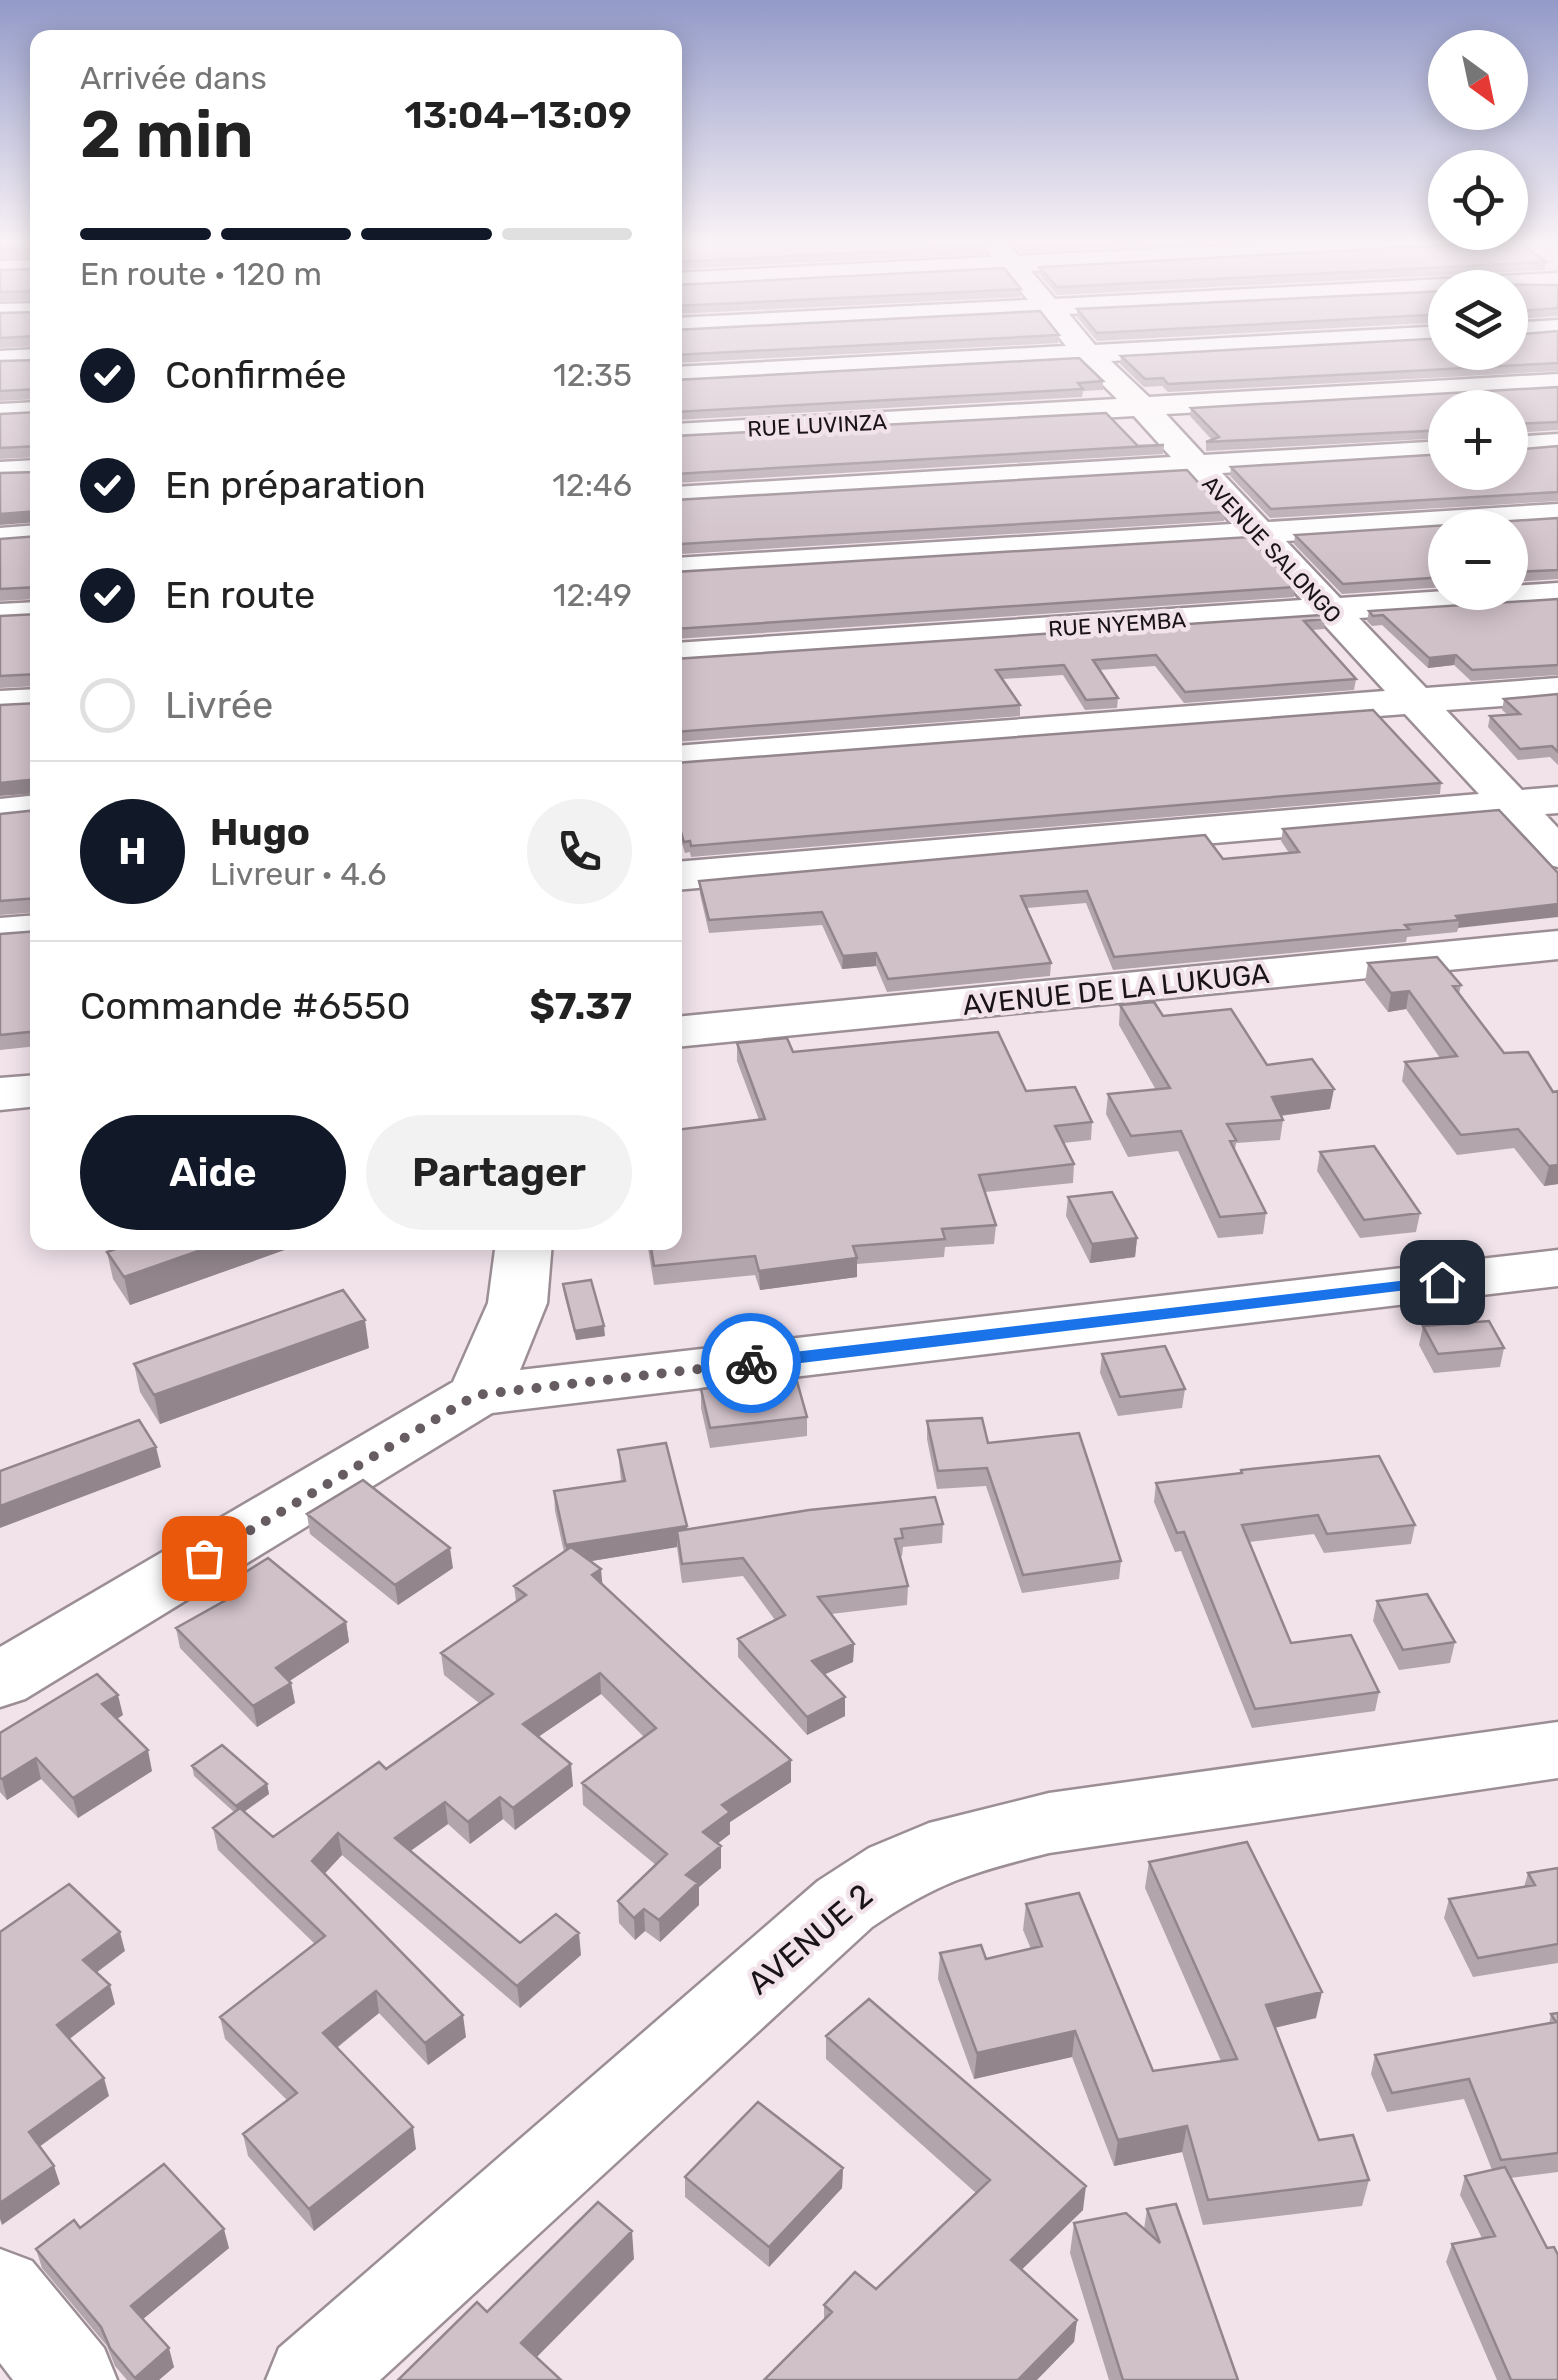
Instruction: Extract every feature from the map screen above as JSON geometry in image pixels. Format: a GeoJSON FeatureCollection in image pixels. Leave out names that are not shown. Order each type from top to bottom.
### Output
{"type":"FeatureCollection","features":[{"type":"Feature","properties":{"kind":"street","name":"AVENUE SALONGO"},"geometry":{"type":"LineString","coordinates":[[1086,351],[1558,854]]}},
{"type":"Feature","properties":{"kind":"street"},"geometry":{"type":"LineString","coordinates":[[682,376],[1140,351]]}},
{"type":"Feature","properties":{"kind":"street"},"geometry":{"type":"LineString","coordinates":[[0,360],[30,358]]}},
{"type":"Feature","properties":{"kind":"street","name":"RUE LUVINZA"},"geometry":{"type":"LineString","coordinates":[[682,433],[1558,382]]}},
{"type":"Feature","properties":{"kind":"street"},"geometry":{"type":"LineString","coordinates":[[0,412],[30,410]]}},
{"type":"Feature","properties":{"kind":"street"},"geometry":{"type":"LineString","coordinates":[[1528,445],[1558,443]]}},
{"type":"Feature","properties":{"kind":"street"},"geometry":{"type":"LineString","coordinates":[[682,497],[1428,451]]}},
{"type":"Feature","properties":{"kind":"street"},"geometry":{"type":"LineString","coordinates":[[0,472],[30,470]]}},
{"type":"Feature","properties":{"kind":"street"},"geometry":{"type":"LineString","coordinates":[[682,569],[1558,514]]}},
{"type":"Feature","properties":{"kind":"street"},"geometry":{"type":"LineString","coordinates":[[0,538],[30,536]]}},
{"type":"Feature","properties":{"kind":"street","name":"RUE NYEMBA"},"geometry":{"type":"LineString","coordinates":[[682,654],[1558,594]]}},
{"type":"Feature","properties":{"kind":"street"},"geometry":{"type":"LineString","coordinates":[[0,615],[30,613]]}},
{"type":"Feature","properties":{"kind":"street"},"geometry":{"type":"LineString","coordinates":[[682,757],[1558,690]]}},
{"type":"Feature","properties":{"kind":"street"},"geometry":{"type":"LineString","coordinates":[[0,704],[30,702]]}},
{"type":"Feature","properties":{"kind":"street"},"geometry":{"type":"LineString","coordinates":[[682,875],[1558,800]]}},
{"type":"Feature","properties":{"kind":"street"},"geometry":{"type":"LineString","coordinates":[[0,812],[30,809]]}},
{"type":"Feature","properties":{"kind":"street"},"geometry":{"type":"LineString","coordinates":[[0,932],[30,930]]}},
{"type":"Feature","properties":{"kind":"street","name":"AVENUE DE LA LUKUGA"},"geometry":{"type":"LineString","coordinates":[[682,1031],[1558,945]]}},
{"type":"Feature","properties":{"kind":"street"},"geometry":{"type":"LineString","coordinates":[[0,1094],[30,1091]]}},
{"type":"Feature","properties":{"kind":"street"},"geometry":{"type":"LineString","coordinates":[[476,1395],[510,1332],[526,1276],[524,1250]]}},
{"type":"Feature","properties":{"kind":"street"},"geometry":{"type":"LineString","coordinates":[[0,1680],[476,1395],[1558,1268]]}},
{"type":"Feature","properties":{"kind":"street","name":"AVENUE 2"},"geometry":{"type":"LineString","coordinates":[[312,2380],[845,1904],[896,1870],[956,1844],[1049,1823],[1558,1750]]}},
{"type":"Feature","properties":{"kind":"street"},"geometry":{"type":"LineString","coordinates":[[0,2292],[71,2380]]}},
{"type":"Feature","properties":{"kind":"building"},"geometry":{"type":"Polygon","coordinates":[[[682,351],[751,351],[682,355],[682,351]]]}},
{"type":"Feature","properties":{"kind":"building"},"geometry":{"type":"Polygon","coordinates":[[[1210,351],[1428,351],[1428,370],[1168,384],[1163,378],[1145,379],[1121,356],[1210,351]]]}},
{"type":"Feature","properties":{"kind":"building"},"geometry":{"type":"Polygon","coordinates":[[[1528,351],[1558,351],[1558,363],[1528,365],[1528,351]]]}},
{"type":"Feature","properties":{"kind":"building"},"geometry":{"type":"Polygon","coordinates":[[[1079,358],[1103,381],[1078,383],[1083,389],[682,412],[682,380],[1079,358]]]}},
{"type":"Feature","properties":{"kind":"building"},"geometry":{"type":"Polygon","coordinates":[[[30,360],[30,389],[0,391],[0,361],[30,360]]]}},
{"type":"Feature","properties":{"kind":"building"},"geometry":{"type":"Polygon","coordinates":[[[1558,387],[1558,422],[1528,423],[1528,390],[1506,390],[1558,387]]]}},
{"type":"Feature","properties":{"kind":"building"},"geometry":{"type":"Polygon","coordinates":[[[1428,394],[1428,431],[1206,442],[1219,437],[1191,408],[1428,394]]]}},
{"type":"Feature","properties":{"kind":"building"},"geometry":{"type":"Polygon","coordinates":[[[30,412],[30,446],[0,448],[0,414],[30,412]]]}},
{"type":"Feature","properties":{"kind":"building"},"geometry":{"type":"Polygon","coordinates":[[[1106,413],[1138,446],[1164,445],[682,474],[682,436],[1106,413]]]}},
{"type":"Feature","properties":{"kind":"building"},"geometry":{"type":"Polygon","coordinates":[[[1558,446],[1558,492],[1271,509],[1231,467],[1428,455],[1428,490],[1528,490],[1528,449],[1558,446]]]}},
{"type":"Feature","properties":{"kind":"building"},"geometry":{"type":"Polygon","coordinates":[[[1187,470],[1225,512],[682,544],[682,500],[1187,470]]]}},
{"type":"Feature","properties":{"kind":"building"},"geometry":{"type":"Polygon","coordinates":[[[30,472],[30,512],[0,514],[0,473],[30,472]]]}},
{"type":"Feature","properties":{"kind":"building"},"geometry":{"type":"Polygon","coordinates":[[[1558,518],[1558,570],[1528,571],[1528,520],[1558,518]]]}},
{"type":"Feature","properties":{"kind":"building"},"geometry":{"type":"Polygon","coordinates":[[[1428,526],[1428,578],[1343,584],[1295,535],[1428,526]]]}},
{"type":"Feature","properties":{"kind":"building"},"geometry":{"type":"Polygon","coordinates":[[[30,537],[30,587],[0,589],[0,539],[30,537]]]}},
{"type":"Feature","properties":{"kind":"building"},"geometry":{"type":"Polygon","coordinates":[[[1250,537],[1295,587],[682,629],[682,572],[1250,537]]]}},
{"type":"Feature","properties":{"kind":"building"},"geometry":{"type":"Polygon","coordinates":[[[1558,599],[1558,665],[1472,670],[1456,655],[1429,658],[1383,615],[1373,616],[1369,611],[1428,607],[1528,610],[1528,601],[1558,599]]]}},
{"type":"Feature","properties":{"kind":"building"},"geometry":{"type":"Polygon","coordinates":[[[30,614],[30,674],[0,676],[0,616],[30,614]]]}},
{"type":"Feature","properties":{"kind":"building"},"geometry":{"type":"Polygon","coordinates":[[[1321,615],[1325,619],[1304,621],[1356,679],[1185,692],[1156,655],[1093,660],[1118,698],[1086,700],[1064,665],[996,670],[1020,705],[682,731],[682,659],[1321,615]]]}},
{"type":"Feature","properties":{"kind":"building"},"geometry":{"type":"Polygon","coordinates":[[[1558,694],[1558,752],[1552,746],[1520,749],[1490,716],[1520,714],[1504,699],[1558,694]]]}},
{"type":"Feature","properties":{"kind":"building"},"geometry":{"type":"Polygon","coordinates":[[[30,703],[30,780],[0,783],[0,705],[30,703]]]}},
{"type":"Feature","properties":{"kind":"building"},"geometry":{"type":"Polygon","coordinates":[[[1373,710],[1441,783],[691,846],[682,835],[682,762],[1373,710]]]}},
{"type":"Feature","properties":{"kind":"building"},"geometry":{"type":"Polygon","coordinates":[[[1499,810],[1558,873],[1558,904],[1405,925],[1409,929],[1114,957],[1087,891],[1021,896],[1051,963],[888,979],[876,953],[843,956],[822,912],[709,920],[699,881],[1205,835],[1223,859],[1299,852],[1283,829],[1499,810]]]}},
{"type":"Feature","properties":{"kind":"building"},"geometry":{"type":"Polygon","coordinates":[[[30,811],[30,899],[0,901],[0,814],[30,811]]]}},
{"type":"Feature","properties":{"kind":"building"},"geometry":{"type":"Polygon","coordinates":[[[30,932],[30,1032],[0,1035],[0,934],[30,932]]]}},
{"type":"Feature","properties":{"kind":"building"},"geometry":{"type":"Polygon","coordinates":[[[1437,957],[1461,985],[1453,986],[1504,1053],[1528,1052],[1553,1092],[1558,1091],[1558,1165],[1549,1166],[1518,1129],[1461,1135],[1405,1062],[1457,1056],[1409,991],[1391,993],[1368,963],[1437,957]]]}},
{"type":"Feature","properties":{"kind":"building"},"geometry":{"type":"Polygon","coordinates":[[[1154,1002],[1163,1016],[1231,1009],[1267,1065],[1312,1059],[1334,1089],[1272,1097],[1283,1120],[1227,1124],[1236,1140],[1230,1141],[1266,1213],[1220,1217],[1181,1131],[1131,1136],[1108,1094],[1170,1088],[1120,1005],[1154,1002]]]}},
{"type":"Feature","properties":{"kind":"building"},"geometry":{"type":"Polygon","coordinates":[[[998,1032],[1026,1091],[1075,1087],[1092,1122],[1055,1126],[1074,1164],[979,1175],[996,1225],[942,1229],[945,1239],[853,1246],[857,1258],[759,1271],[755,1256],[654,1266],[651,1250],[682,1250],[682,1129],[765,1119],[737,1043],[787,1038],[793,1052],[998,1032]]]}},
{"type":"Feature","properties":{"kind":"building"},"geometry":{"type":"Polygon","coordinates":[[[1374,1146],[1420,1213],[1364,1220],[1320,1152],[1374,1146]]]}},
{"type":"Feature","properties":{"kind":"building"},"geometry":{"type":"Polygon","coordinates":[[[1112,1192],[1137,1238],[1092,1244],[1068,1197],[1112,1192]]]}},
{"type":"Feature","properties":{"kind":"building"},"geometry":{"type":"Polygon","coordinates":[[[112,1250],[201,1250],[124,1277],[107,1252],[112,1250]]]}},
{"type":"Feature","properties":{"kind":"building"},"geometry":{"type":"Polygon","coordinates":[[[591,1280],[604,1326],[575,1331],[563,1284],[591,1280]]]}},
{"type":"Feature","properties":{"kind":"building"},"geometry":{"type":"Polygon","coordinates":[[[343,1290],[365,1320],[154,1395],[134,1364],[343,1290]]]}},
{"type":"Feature","properties":{"kind":"building"},"geometry":{"type":"Polygon","coordinates":[[[1489,1321],[1504,1348],[1438,1354],[1423,1326],[1489,1321]]]}},
{"type":"Feature","properties":{"kind":"building"},"geometry":{"type":"Polygon","coordinates":[[[1165,1346],[1185,1389],[1120,1397],[1102,1354],[1165,1346]]]}},
{"type":"Feature","properties":{"kind":"building"},"geometry":{"type":"Polygon","coordinates":[[[796,1378],[807,1417],[710,1428],[701,1389],[796,1378]]]}},
{"type":"Feature","properties":{"kind":"building"},"geometry":{"type":"Polygon","coordinates":[[[982,1418],[988,1443],[1079,1433],[1121,1561],[1023,1575],[987,1468],[938,1471],[927,1421],[982,1418]]]}},
{"type":"Feature","properties":{"kind":"building"},"geometry":{"type":"Polygon","coordinates":[[[139,1420],[156,1447],[0,1506],[0,1471],[139,1420]]]}},
{"type":"Feature","properties":{"kind":"building"},"geometry":{"type":"Polygon","coordinates":[[[666,1443],[687,1526],[566,1545],[554,1491],[625,1481],[618,1450],[666,1443]]]}},
{"type":"Feature","properties":{"kind":"building"},"geometry":{"type":"Polygon","coordinates":[[[1379,1456],[1415,1525],[1327,1534],[1318,1515],[1242,1525],[1291,1643],[1351,1635],[1379,1692],[1255,1709],[1184,1532],[1177,1533],[1156,1483],[1379,1456]]]}},
{"type":"Feature","properties":{"kind":"building"},"geometry":{"type":"Polygon","coordinates":[[[363,1480],[450,1548],[395,1585],[307,1514],[363,1480]]]}},
{"type":"Feature","properties":{"kind":"building"},"geometry":{"type":"Polygon","coordinates":[[[935,1497],[943,1524],[901,1529],[903,1538],[895,1539],[908,1586],[818,1597],[854,1644],[812,1661],[845,1697],[807,1717],[738,1639],[785,1615],[743,1558],[682,1564],[677,1531],[809,1510],[935,1497]]]}},
{"type":"Feature","properties":{"kind":"building"},"geometry":{"type":"Polygon","coordinates":[[[571,1547],[601,1569],[592,1575],[791,1760],[722,1805],[730,1812],[703,1832],[721,1846],[686,1875],[698,1883],[659,1920],[644,1909],[634,1918],[618,1901],[667,1854],[582,1783],[656,1728],[600,1673],[523,1724],[571,1764],[513,1808],[500,1797],[468,1822],[445,1802],[395,1838],[520,1943],[556,1914],[579,1933],[517,1986],[338,1833],[312,1861],[463,2015],[425,2043],[376,1991],[323,2033],[413,2127],[309,2209],[243,2134],[297,2093],[220,2017],[325,1936],[213,1828],[240,1808],[273,1837],[379,1762],[386,1769],[493,1694],[441,1653],[526,1595],[514,1586],[571,1547]]]}},
{"type":"Feature","properties":{"kind":"building"},"geometry":{"type":"Polygon","coordinates":[[[268,1558],[346,1622],[276,1668],[291,1683],[253,1706],[176,1628],[242,1591],[230,1582],[268,1558]]]}},
{"type":"Feature","properties":{"kind":"building"},"geometry":{"type":"Polygon","coordinates":[[[1427,1594],[1455,1642],[1403,1650],[1377,1601],[1427,1594]]]}},
{"type":"Feature","properties":{"kind":"building"},"geometry":{"type":"Polygon","coordinates":[[[97,1674],[118,1695],[102,1704],[148,1750],[73,1798],[36,1758],[0,1778],[0,1733],[97,1674]]]}},
{"type":"Feature","properties":{"kind":"building"},"geometry":{"type":"Polygon","coordinates":[[[222,1745],[267,1784],[236,1806],[192,1766],[222,1745]]]}},
{"type":"Feature","properties":{"kind":"building"},"geometry":{"type":"Polygon","coordinates":[[[1247,1842],[1322,1992],[1266,2005],[1319,2140],[1353,2135],[1369,2180],[1208,2200],[1187,2126],[1118,2140],[1075,2031],[977,2053],[940,1953],[981,1945],[986,1959],[1042,1946],[1026,1904],[1079,1893],[1153,2071],[1237,2059],[1149,1862],[1247,1842]]]}},
{"type":"Feature","properties":{"kind":"building"},"geometry":{"type":"Polygon","coordinates":[[[1558,1868],[1558,1944],[1478,1958],[1449,1899],[1535,1885],[1528,1873],[1558,1868]]]}},
{"type":"Feature","properties":{"kind":"building"},"geometry":{"type":"Polygon","coordinates":[[[69,1884],[120,1932],[83,1960],[110,1985],[57,2025],[104,2078],[29,2132],[54,2166],[0,2203],[0,1932],[69,1884]]]}},
{"type":"Feature","properties":{"kind":"building"},"geometry":{"type":"Polygon","coordinates":[[[869,1999],[1086,2186],[1011,2260],[1077,2320],[1018,2380],[764,2380],[832,2312],[824,2305],[855,2272],[876,2289],[990,2180],[826,2036],[869,1999]]]}},
{"type":"Feature","properties":{"kind":"building"},"geometry":{"type":"Polygon","coordinates":[[[1558,2013],[1558,2153],[1501,2160],[1469,2079],[1392,2093],[1375,2055],[1556,2022],[1551,2014],[1558,2013]]]}},
{"type":"Feature","properties":{"kind":"building"},"geometry":{"type":"Polygon","coordinates":[[[758,2102],[843,2168],[769,2247],[685,2177],[758,2102]]]}},
{"type":"Feature","properties":{"kind":"building"},"geometry":{"type":"Polygon","coordinates":[[[164,2164],[224,2229],[131,2306],[169,2348],[135,2378],[110,2348],[101,2327],[36,2249],[74,2220],[80,2228],[164,2164]]]}},
{"type":"Feature","properties":{"kind":"building"},"geometry":{"type":"Polygon","coordinates":[[[1505,2167],[1547,2248],[1554,2247],[1558,2255],[1558,2380],[1511,2380],[1452,2244],[1495,2236],[1465,2176],[1505,2167]]]}},
{"type":"Feature","properties":{"kind":"building"},"geometry":{"type":"Polygon","coordinates":[[[598,2202],[632,2231],[521,2343],[561,2380],[398,2380],[477,2302],[487,2312],[598,2202]]]}},
{"type":"Feature","properties":{"kind":"building"},"geometry":{"type":"Polygon","coordinates":[[[1176,2204],[1238,2380],[1123,2380],[1074,2223],[1126,2213],[1160,2243],[1147,2209],[1176,2204]]]}},
{"type":"Feature","properties":{"kind":"way so far"},"geometry":{"type":"LineString","coordinates":[[204,1558],[476,1395],[751,1363]]}},
{"type":"Feature","properties":{"kind":"route"},"geometry":{"type":"LineString","coordinates":[[751,1363],[1442,1282]]}}]}
